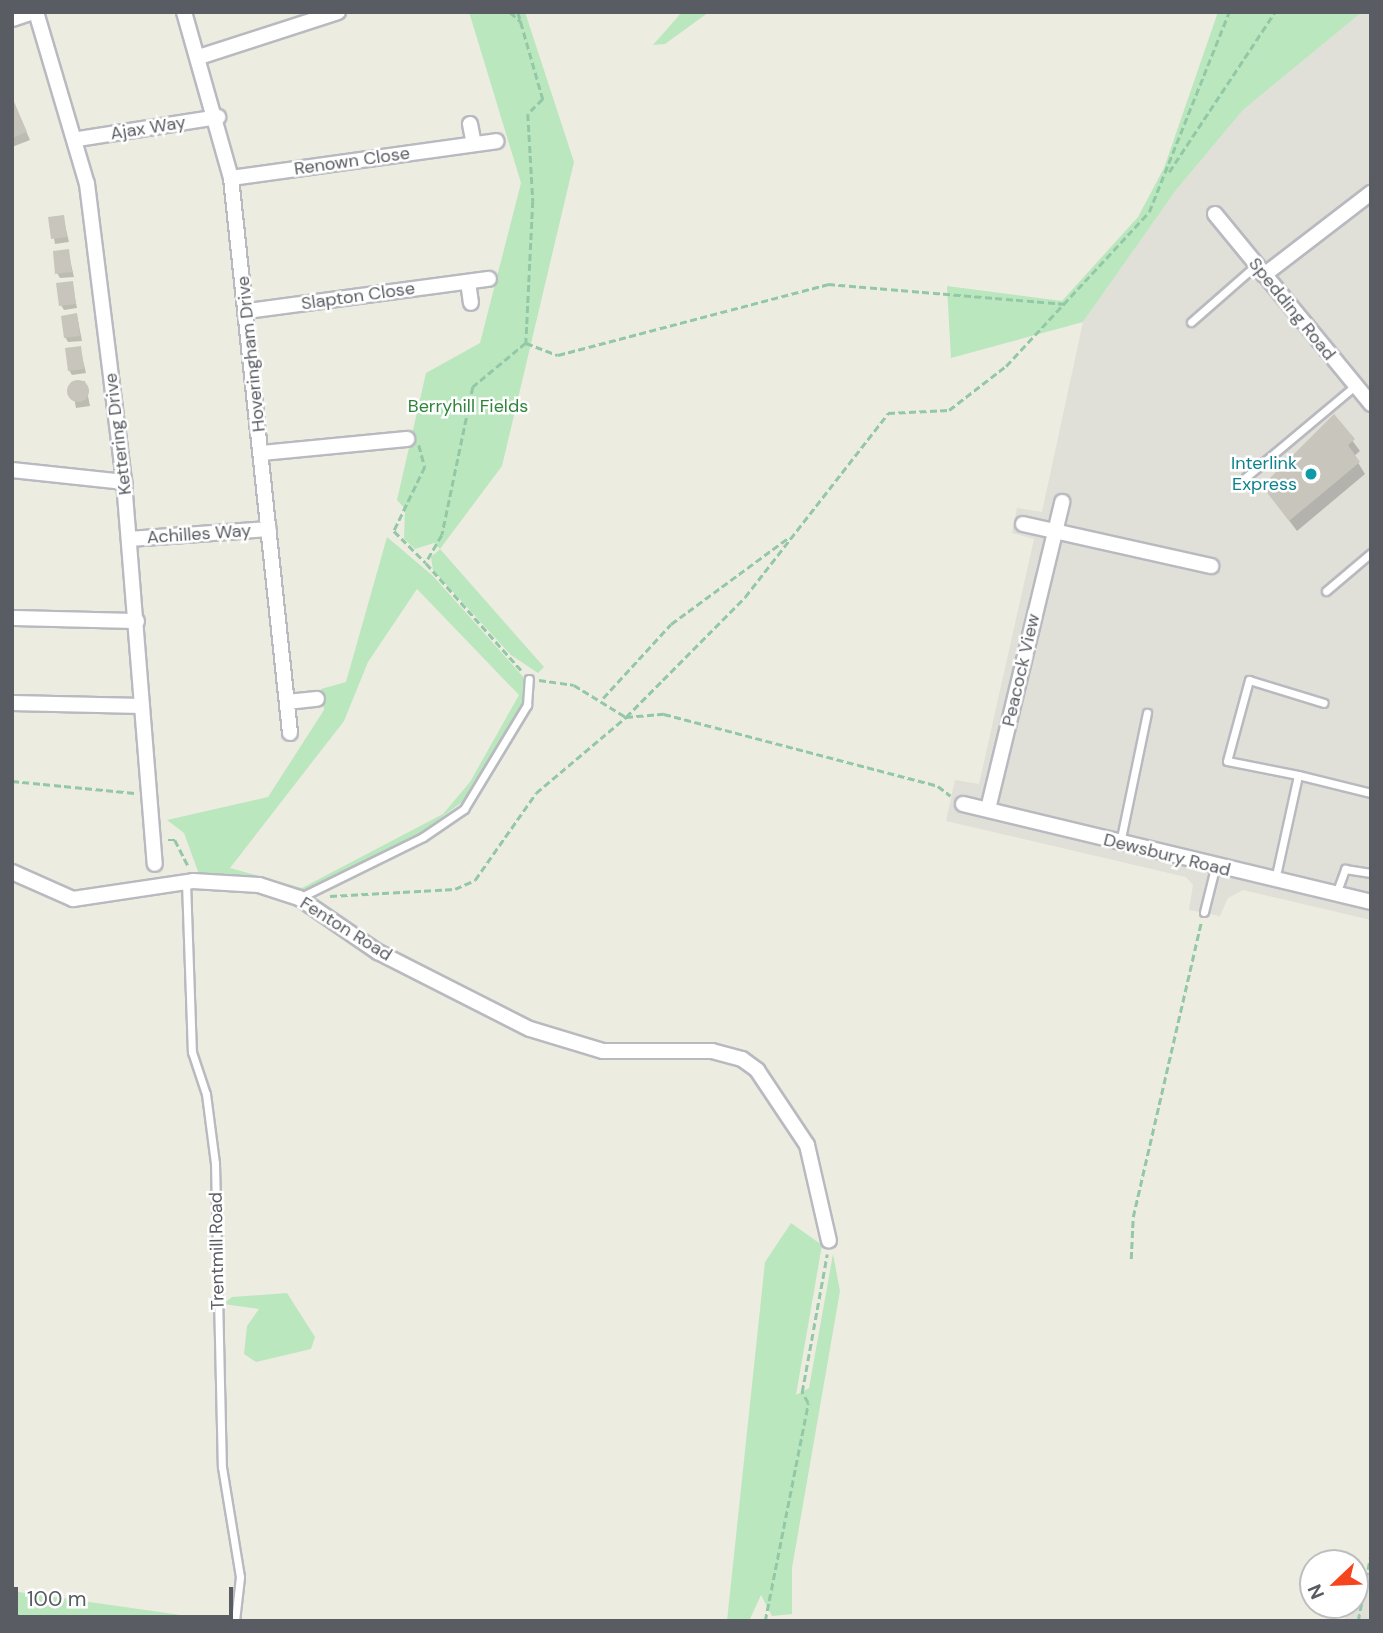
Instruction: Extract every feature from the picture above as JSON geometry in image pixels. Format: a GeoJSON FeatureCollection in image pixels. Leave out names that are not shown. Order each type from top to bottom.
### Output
{"type":"FeatureCollection","features":[{"type":"Feature","properties":{"kind":"street"},"geometry":{"type":"LineString","coordinates":[[12,19],[34,12]]}},
{"type":"Feature","properties":{"kind":"street","name":"Kettering Drive"},"geometry":{"type":"LineString","coordinates":[[34,12],[78,139],[124,482],[155,864]]}},
{"type":"Feature","properties":{"kind":"street","name":"Hoveringham Drive"},"geometry":{"type":"LineString","coordinates":[[184,12],[218,117],[231,178],[248,311],[290,733]]}},
{"type":"Feature","properties":{"kind":"street"},"geometry":{"type":"LineString","coordinates":[[199,57],[338,12]]}},
{"type":"Feature","properties":{"kind":"street","name":"Ajax Way"},"geometry":{"type":"LineString","coordinates":[[78,139],[218,117]]}},
{"type":"Feature","properties":{"kind":"street"},"geometry":{"type":"LineString","coordinates":[[470,124],[474,144]]}},
{"type":"Feature","properties":{"kind":"street","name":"Renown Close"},"geometry":{"type":"LineString","coordinates":[[231,178],[496,141]]}},
{"type":"Feature","properties":{"kind":"street"},"geometry":{"type":"LineString","coordinates":[[1260,270],[1371,193]]}},
{"type":"Feature","properties":{"kind":"street","name":"Spedding Road"},"geometry":{"type":"LineString","coordinates":[[1215,214],[1371,404]]}},
{"type":"Feature","properties":{"kind":"street","name":"Slapton Close"},"geometry":{"type":"LineString","coordinates":[[248,311],[489,279]]}},
{"type":"Feature","properties":{"kind":"street"},"geometry":{"type":"LineString","coordinates":[[468,282],[471,303]]}},
{"type":"Feature","properties":{"kind":"street"},"geometry":{"type":"LineString","coordinates":[[377,426],[379,442]]}},
{"type":"Feature","properties":{"kind":"street"},"geometry":{"type":"LineString","coordinates":[[261,453],[407,439]]}},
{"type":"Feature","properties":{"kind":"street"},"geometry":{"type":"LineString","coordinates":[[12,470],[124,482]]}},
{"type":"Feature","properties":{"kind":"street","name":"Peacock View"},"geometry":{"type":"LineString","coordinates":[[988,809],[1062,502]]}},
{"type":"Feature","properties":{"kind":"street"},"geometry":{"type":"LineString","coordinates":[[1023,524],[1211,566]]}},
{"type":"Feature","properties":{"kind":"street","name":"Achilles Way"},"geometry":{"type":"LineString","coordinates":[[129,539],[270,529]]}},
{"type":"Feature","properties":{"kind":"street"},"geometry":{"type":"LineString","coordinates":[[12,618],[137,621]]}},
{"type":"Feature","properties":{"kind":"street"},"geometry":{"type":"LineString","coordinates":[[287,702],[317,699]]}},
{"type":"Feature","properties":{"kind":"street"},"geometry":{"type":"LineString","coordinates":[[12,704],[142,706]]}},
{"type":"Feature","properties":{"kind":"street","name":"Dewsbury Road"},"geometry":{"type":"LineString","coordinates":[[964,804],[1215,868],[1371,902]]}},
{"type":"Feature","properties":{"kind":"street","name":"Fenton Road"},"geometry":{"type":"LineString","coordinates":[[12,872],[74,899],[190,882],[260,885],[299,898],[378,952],[509,1018],[603,1051],[712,1051],[742,1059],[757,1070],[807,1144],[829,1241]]}},
{"type":"Feature","properties":{"kind":"lane"},"geometry":{"type":"LineString","coordinates":[[1191,322],[1260,270]]}},
{"type":"Feature","properties":{"kind":"lane"},"geometry":{"type":"LineString","coordinates":[[1246,477],[1355,386]]}},
{"type":"Feature","properties":{"kind":"lane"},"geometry":{"type":"LineString","coordinates":[[1325,590],[1371,554]]}},
{"type":"Feature","properties":{"kind":"lane"},"geometry":{"type":"LineString","coordinates":[[299,898],[423,837],[464,809],[522,717],[529,679]]}},
{"type":"Feature","properties":{"kind":"lane"},"geometry":{"type":"LineString","coordinates":[[1324,703],[1249,680],[1227,761],[1371,793]]}},
{"type":"Feature","properties":{"kind":"lane"},"geometry":{"type":"LineString","coordinates":[[1120,843],[1147,713]]}},
{"type":"Feature","properties":{"kind":"lane"},"geometry":{"type":"LineString","coordinates":[[1275,881],[1298,775]]}},
{"type":"Feature","properties":{"kind":"lane"},"geometry":{"type":"LineString","coordinates":[[1204,912],[1215,868]]}},
{"type":"Feature","properties":{"kind":"lane"},"geometry":{"type":"LineString","coordinates":[[1336,894],[1345,869],[1371,873]]}},
{"type":"Feature","properties":{"kind":"lane","name":"Trentmill Road"},"geometry":{"type":"LineString","coordinates":[[190,882],[191,1052],[206,1094],[215,1163],[222,1466],[240,1577],[235,1621]]}},
{"type":"Feature","properties":{"kind":"path"},"geometry":{"type":"LineString","coordinates":[[510,12],[522,24]]}},
{"type":"Feature","properties":{"kind":"path"},"geometry":{"type":"LineString","coordinates":[[426,563],[442,535],[472,387],[526,343],[533,201],[528,114],[543,99],[518,12]]}},
{"type":"Feature","properties":{"kind":"path"},"geometry":{"type":"LineString","coordinates":[[1167,175],[1187,107],[1229,12]]}},
{"type":"Feature","properties":{"kind":"path"},"geometry":{"type":"LineString","coordinates":[[299,898],[455,889],[475,880],[536,793],[626,717],[744,597],[888,413],[949,410],[1006,366],[1068,303],[1149,212],[1167,175],[1275,12]]}},
{"type":"Feature","properties":{"kind":"path"},"geometry":{"type":"LineString","coordinates":[[526,343],[558,355],[828,284],[1058,307],[1068,303]]}},
{"type":"Feature","properties":{"kind":"path"},"geometry":{"type":"LineString","coordinates":[[407,439],[418,442],[425,467],[394,531],[529,679],[603,698],[626,717],[664,714],[938,786],[964,804]]}},
{"type":"Feature","properties":{"kind":"path"},"geometry":{"type":"LineString","coordinates":[[603,698],[671,624],[791,536]]}},
{"type":"Feature","properties":{"kind":"path"},"geometry":{"type":"LineString","coordinates":[[12,781],[149,794]]}},
{"type":"Feature","properties":{"kind":"path"},"geometry":{"type":"LineString","coordinates":[[152,841],[175,840],[190,882]]}},
{"type":"Feature","properties":{"kind":"path"},"geometry":{"type":"LineString","coordinates":[[1131,1259],[1133,1217],[1204,912]]}},
{"type":"Feature","properties":{"kind":"path"},"geometry":{"type":"LineString","coordinates":[[765,1621],[808,1404],[802,1392],[829,1241]]}},
{"type":"Feature","properties":{"kind":"path"},"geometry":{"type":"LineString","coordinates":[[1358,1621],[1371,1553]]}},
{"type":"Feature","properties":{"kind":"path"},"geometry":{"type":"LineString","coordinates":[[12,1614],[43,1621]]}},
{"type":"Feature","properties":{"kind":"shaded area"},"geometry":{"type":"Polygon","coordinates":[[[1362,12],[1371,12],[1371,920],[1243,890],[1228,898],[1220,916],[1189,910],[1193,885],[1186,877],[946,821],[955,780],[979,784],[1034,539],[1012,533],[1017,508],[1042,512],[1083,322],[1176,190],[1243,110],[1362,12]]]}},
{"type":"Feature","properties":{"kind":"shaded area"},"geometry":{"type":"Polygon","coordinates":[[[1369,1571],[1371,1621],[1345,1621],[1369,1619],[1369,1571]]]}},
{"type":"Feature","properties":{"kind":"green space","name":"Berryhill Fields"},"geometry":{"type":"Polygon","coordinates":[[[469,12],[525,12],[574,162],[502,466],[440,549],[434,543],[415,549],[404,539],[405,509],[397,500],[426,373],[480,343],[521,183],[469,12]]]}},
{"type":"Feature","properties":{"kind":"green space"},"geometry":{"type":"Polygon","coordinates":[[[682,12],[709,12],[665,44],[653,45],[682,12]]]}},
{"type":"Feature","properties":{"kind":"green space"},"geometry":{"type":"Polygon","coordinates":[[[1218,12],[1362,12],[1243,110],[1176,190],[1083,322],[951,358],[947,286],[1062,301],[1138,217],[1164,168],[1218,12]]]}},
{"type":"Feature","properties":{"kind":"green space"},"geometry":{"type":"Polygon","coordinates":[[[387,537],[433,576],[526,680],[521,715],[466,799],[413,839],[300,893],[237,877],[200,877],[184,833],[167,820],[268,797],[324,710],[321,689],[346,682],[387,537]],[[417,589],[368,662],[344,721],[230,868],[302,888],[443,814],[470,782],[519,695],[417,589]]]}},
{"type":"Feature","properties":{"kind":"green space"},"geometry":{"type":"Polygon","coordinates":[[[440,549],[544,667],[538,673],[511,655],[433,570],[431,557],[440,549]]]}},
{"type":"Feature","properties":{"kind":"green space"},"geometry":{"type":"Polygon","coordinates":[[[791,1223],[822,1245],[796,1395],[809,1388],[833,1254],[840,1291],[792,1568],[792,1614],[772,1616],[761,1595],[749,1621],[727,1621],[765,1262],[791,1223]]]}},
{"type":"Feature","properties":{"kind":"green space"},"geometry":{"type":"Polygon","coordinates":[[[287,1293],[315,1337],[311,1349],[256,1362],[244,1354],[247,1326],[259,1309],[223,1304],[232,1297],[287,1293]]]}},
{"type":"Feature","properties":{"kind":"green space"},"geometry":{"type":"Polygon","coordinates":[[[12,1591],[216,1620],[12,1621],[12,1591]]]}},
{"type":"Feature","properties":{"kind":"building"},"geometry":{"type":"Polygon","coordinates":[[[12,97],[27,132],[12,138],[12,97]]]}},
{"type":"Feature","properties":{"kind":"building"},"geometry":{"type":"Polygon","coordinates":[[[64,215],[67,237],[51,239],[48,217],[64,215]]]}},
{"type":"Feature","properties":{"kind":"building"},"geometry":{"type":"Polygon","coordinates":[[[69,249],[72,272],[55,274],[53,251],[69,249]]]}},
{"type":"Feature","properties":{"kind":"building"},"geometry":{"type":"Polygon","coordinates":[[[73,281],[76,304],[59,306],[56,283],[73,281]]]}},
{"type":"Feature","properties":{"kind":"building"},"geometry":{"type":"Polygon","coordinates":[[[77,313],[80,336],[64,338],[61,316],[77,313]]]}},
{"type":"Feature","properties":{"kind":"building"},"geometry":{"type":"Polygon","coordinates":[[[81,346],[84,369],[68,371],[65,348],[81,346]]]}},
{"type":"Feature","properties":{"kind":"building"},"geometry":{"type":"Polygon","coordinates":[[[78,380],[86,383],[89,391],[86,399],[78,402],[70,399],[67,391],[70,383],[78,380]]]}},
{"type":"Feature","properties":{"kind":"building","name":"Interlink Express"},"geometry":{"type":"Polygon","coordinates":[[[1334,414],[1355,439],[1348,445],[1360,462],[1289,521],[1262,486],[1334,414]]]}},
{"type":"Feature","properties":{"kind":"place","name":"Interlink Express"},"geometry":{"type":"Point","coordinates":[1311,474]}}]}
